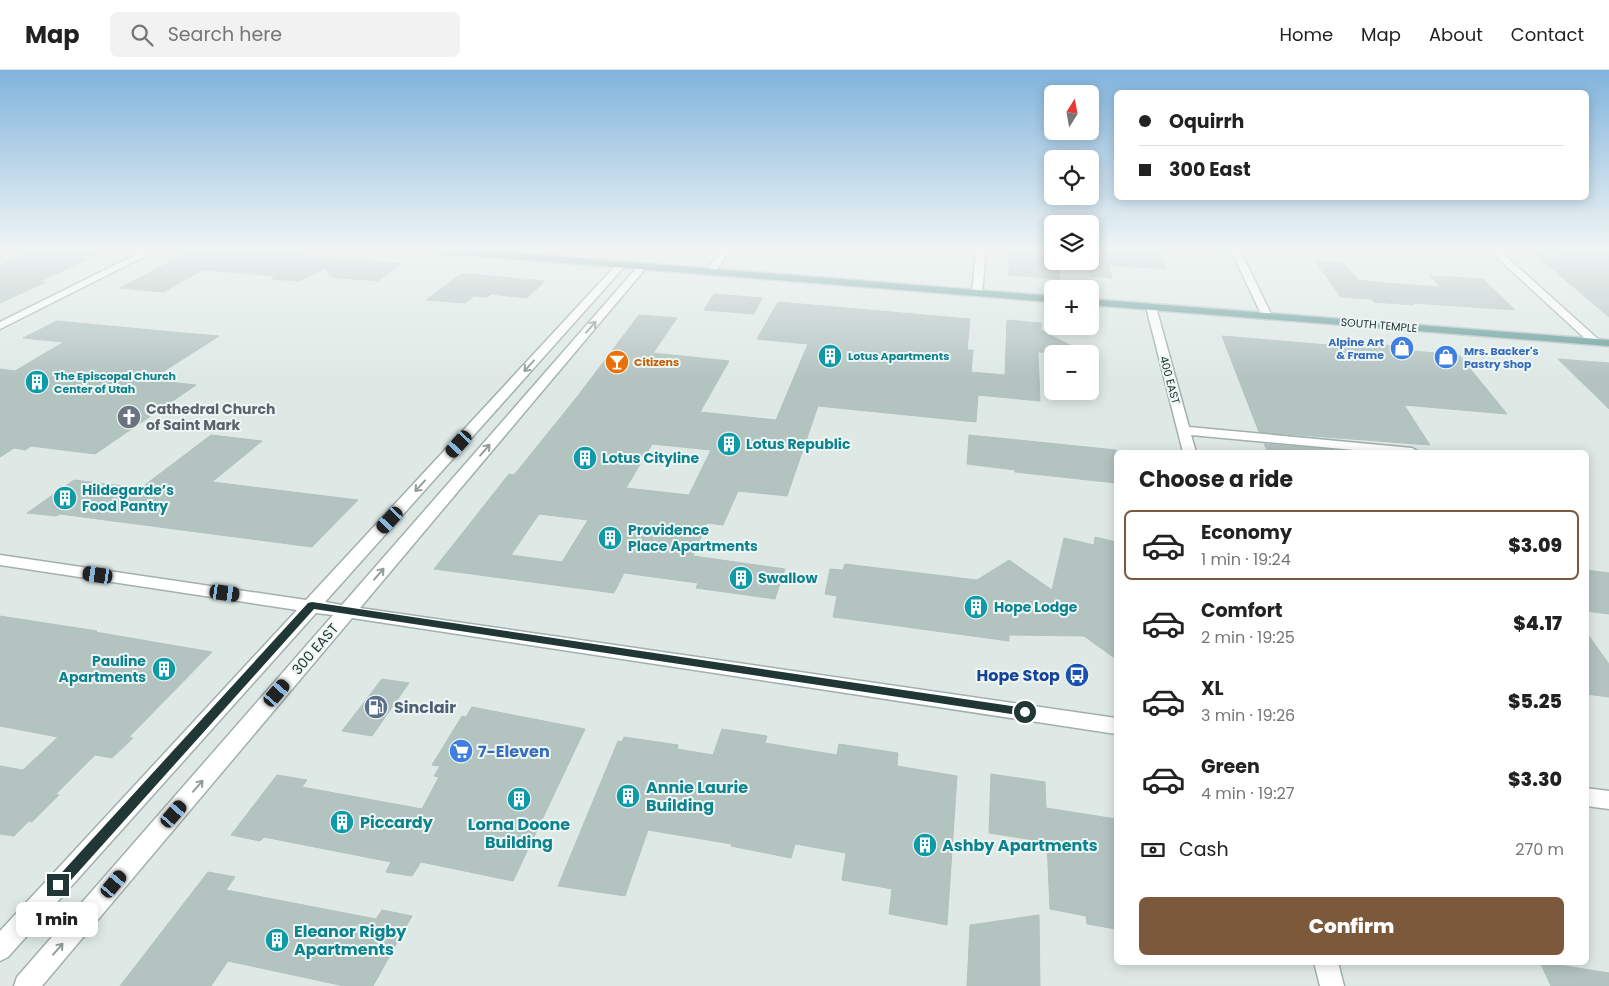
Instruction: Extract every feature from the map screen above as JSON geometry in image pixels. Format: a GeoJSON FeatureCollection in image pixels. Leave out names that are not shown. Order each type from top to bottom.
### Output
{"type":"FeatureCollection","features":[{"type":"Feature","properties":{"kind":"main road"},"geometry":{"type":"LineString","coordinates":[[974,293],[1044,298]]}},
{"type":"Feature","properties":{"kind":"main road","name":"SOUTH TEMPLE"},"geometry":{"type":"LineString","coordinates":[[1099,303],[1609,343]]}},
{"type":"Feature","properties":{"kind":"street"},"geometry":{"type":"LineString","coordinates":[[0,326],[67,293]]}},
{"type":"Feature","properties":{"kind":"street"},"geometry":{"type":"LineString","coordinates":[[0,949],[596,293]]}},
{"type":"Feature","properties":{"kind":"street","name":"300 EAST"},"geometry":{"type":"LineString","coordinates":[[26,986],[620,293]]}},
{"type":"Feature","properties":{"kind":"street"},"geometry":{"type":"LineString","coordinates":[[1256,293],[1267,316]]}},
{"type":"Feature","properties":{"kind":"street"},"geometry":{"type":"LineString","coordinates":[[1540,293],[1595,342]]}},
{"type":"Feature","properties":{"kind":"street","name":"400 EAST"},"geometry":{"type":"LineString","coordinates":[[1150,307],[1188,450]]}},
{"type":"Feature","properties":{"kind":"street"},"geometry":{"type":"LineString","coordinates":[[1183,430],[1391,450]]}},
{"type":"Feature","properties":{"kind":"street"},"geometry":{"type":"LineString","coordinates":[[0,560],[1114,726]]}},
{"type":"Feature","properties":{"kind":"street"},"geometry":{"type":"LineString","coordinates":[[1589,797],[1609,800]]}},
{"type":"Feature","properties":{"kind":"street"},"geometry":{"type":"LineString","coordinates":[[1327,965],[1332,986]]}},
{"type":"Feature","properties":{"kind":"building"},"geometry":{"type":"Polygon","coordinates":[[[0,293],[22,293],[0,303],[0,293]]]}},
{"type":"Feature","properties":{"kind":"building"},"geometry":{"type":"Polygon","coordinates":[[[436,293],[533,293],[527,298],[491,294],[488,297],[474,296],[465,303],[426,300],[436,293]]]}},
{"type":"Feature","properties":{"kind":"building"},"geometry":{"type":"Polygon","coordinates":[[[1338,293],[1497,293],[1515,310],[1413,303],[1414,305],[1341,297],[1338,293]]]}},
{"type":"Feature","properties":{"kind":"building"},"geometry":{"type":"Polygon","coordinates":[[[1580,293],[1609,293],[1609,317],[1580,293]]]}},
{"type":"Feature","properties":{"kind":"building"},"geometry":{"type":"Polygon","coordinates":[[[714,294],[762,298],[754,314],[704,310],[714,294]]]}},
{"type":"Feature","properties":{"kind":"building"},"geometry":{"type":"Polygon","coordinates":[[[778,302],[970,319],[967,350],[973,350],[971,372],[1005,375],[1007,320],[1041,323],[1041,330],[1044,332],[1044,335],[1051,335],[1070,345],[1044,345],[1044,352],[1038,352],[1040,401],[978,395],[976,422],[818,406],[787,496],[738,491],[723,525],[707,523],[693,556],[785,569],[775,599],[696,588],[698,583],[624,573],[614,593],[434,569],[509,474],[514,475],[577,397],[639,315],[677,318],[653,353],[729,361],[700,412],[776,420],[808,344],[757,339],[778,302]],[[652,444],[626,488],[689,495],[711,450],[652,444]],[[539,514],[511,555],[562,562],[588,520],[539,514]]]}},
{"type":"Feature","properties":{"kind":"building"},"geometry":{"type":"Polygon","coordinates":[[[57,321],[219,336],[150,380],[196,385],[95,454],[31,446],[25,450],[14,448],[0,457],[0,369],[15,371],[64,342],[23,338],[57,321]]]}},
{"type":"Feature","properties":{"kind":"building"},"geometry":{"type":"Polygon","coordinates":[[[1222,336],[1375,349],[1371,344],[1408,347],[1412,351],[1459,355],[1507,414],[1404,405],[1430,445],[1259,432],[1222,336]]]}},
{"type":"Feature","properties":{"kind":"building"},"geometry":{"type":"Polygon","coordinates":[[[1558,359],[1609,363],[1609,409],[1558,359]]]}},
{"type":"Feature","properties":{"kind":"building"},"geometry":{"type":"Polygon","coordinates":[[[211,435],[262,441],[212,482],[358,500],[312,547],[60,514],[56,516],[27,513],[74,480],[141,488],[211,435]]]}},
{"type":"Feature","properties":{"kind":"building"},"geometry":{"type":"Polygon","coordinates":[[[969,435],[1116,450],[1114,450],[1114,483],[1015,472],[1015,470],[967,464],[969,435]]]}},
{"type":"Feature","properties":{"kind":"building"},"geometry":{"type":"Polygon","coordinates":[[[1264,444],[1338,450],[1267,450],[1264,444]]]}},
{"type":"Feature","properties":{"kind":"building","name":"Hope Lodge"},"geometry":{"type":"Polygon","coordinates":[[[1095,537],[1114,542],[1114,658],[1084,636],[1009,635],[1009,641],[833,617],[837,596],[825,594],[830,569],[843,570],[845,564],[977,580],[1009,560],[1052,590],[1064,538],[1094,545],[1095,537]]]}},
{"type":"Feature","properties":{"kind":"building"},"geometry":{"type":"Polygon","coordinates":[[[1589,570],[1609,573],[1609,614],[1589,611],[1589,570]]]}},
{"type":"Feature","properties":{"kind":"building"},"geometry":{"type":"Polygon","coordinates":[[[0,616],[212,652],[129,737],[133,738],[112,758],[95,755],[56,794],[59,795],[32,822],[29,821],[14,836],[0,834],[0,766],[23,770],[58,737],[0,726],[0,616]]]}},
{"type":"Feature","properties":{"kind":"building"},"geometry":{"type":"Polygon","coordinates":[[[1589,636],[1609,664],[1609,697],[1589,694],[1589,636]]]}},
{"type":"Feature","properties":{"kind":"building","name":"Sinclair"},"geometry":{"type":"Polygon","coordinates":[[[382,679],[409,683],[372,736],[342,731],[382,679]]]}},
{"type":"Feature","properties":{"kind":"building"},"geometry":{"type":"Polygon","coordinates":[[[472,707],[585,729],[513,881],[421,862],[412,876],[386,872],[391,862],[264,837],[260,841],[231,835],[277,775],[307,780],[302,787],[422,809],[439,777],[434,776],[440,766],[432,765],[462,716],[466,717],[472,707]]]}},
{"type":"Feature","properties":{"kind":"building"},"geometry":{"type":"Polygon","coordinates":[[[722,729],[767,736],[765,743],[837,755],[839,744],[898,753],[897,766],[957,776],[947,925],[889,914],[892,889],[842,880],[846,853],[795,844],[791,858],[731,846],[732,844],[648,830],[625,896],[558,886],[618,741],[622,742],[624,737],[678,745],[677,749],[713,755],[722,729]]]}},
{"type":"Feature","properties":{"kind":"building"},"geometry":{"type":"Polygon","coordinates":[[[991,774],[1045,782],[1046,808],[1114,819],[1114,929],[1087,924],[1086,916],[1050,909],[1047,842],[989,833],[991,774]]]}},
{"type":"Feature","properties":{"kind":"building","name":"Eleanor Rigby Apartments"},"geometry":{"type":"Polygon","coordinates":[[[208,872],[235,877],[226,890],[376,919],[382,910],[412,916],[373,986],[344,986],[228,961],[211,986],[120,986],[208,872]]]}},
{"type":"Feature","properties":{"kind":"building"},"geometry":{"type":"Polygon","coordinates":[[[1039,915],[1040,986],[967,986],[970,925],[1039,915]]]}},
{"type":"Feature","properties":{"kind":"building"},"geometry":{"type":"Polygon","coordinates":[[[1541,965],[1559,965],[1609,973],[1609,986],[1551,986],[1541,965]]]}},
{"type":"Feature","properties":{"kind":"place","name":"Alpine Art & Frame"},"geometry":{"type":"Point","coordinates":[1402,348]}},
{"type":"Feature","properties":{"kind":"place","name":"Lotus Apartments"},"geometry":{"type":"Point","coordinates":[830,356]}},
{"type":"Feature","properties":{"kind":"place","name":"Mrs. Backer's Pastry Shop"},"geometry":{"type":"Point","coordinates":[1446,357]}},
{"type":"Feature","properties":{"kind":"place","name":"Citizens"},"geometry":{"type":"Point","coordinates":[617,362]}},
{"type":"Feature","properties":{"kind":"place","name":"The Episcopal Church Center of Utah"},"geometry":{"type":"Point","coordinates":[37,382]}},
{"type":"Feature","properties":{"kind":"place","name":"Cathedral Church of Saint Mark"},"geometry":{"type":"Point","coordinates":[129,417]}},
{"type":"Feature","properties":{"kind":"place","name":"Lotus Republic"},"geometry":{"type":"Point","coordinates":[729,444]}},
{"type":"Feature","properties":{"kind":"place","name":"Lotus Cityline"},"geometry":{"type":"Point","coordinates":[585,458]}},
{"type":"Feature","properties":{"kind":"place","name":"Hildegarde’s Food Pantry"},"geometry":{"type":"Point","coordinates":[65,498]}},
{"type":"Feature","properties":{"kind":"place","name":"Providence Place Apartments"},"geometry":{"type":"Point","coordinates":[610,538]}},
{"type":"Feature","properties":{"kind":"place","name":"Swallow"},"geometry":{"type":"Point","coordinates":[741,578]}},
{"type":"Feature","properties":{"kind":"place","name":"Hope Lodge"},"geometry":{"type":"Point","coordinates":[976,607]}},
{"type":"Feature","properties":{"kind":"place","name":"Pauline Apartments"},"geometry":{"type":"Point","coordinates":[164,669]}},
{"type":"Feature","properties":{"kind":"place","name":"Hope Stop"},"geometry":{"type":"Point","coordinates":[1077,675]}},
{"type":"Feature","properties":{"kind":"place","name":"Sinclair"},"geometry":{"type":"Point","coordinates":[376,707]}},
{"type":"Feature","properties":{"kind":"place","name":"7-Eleven"},"geometry":{"type":"Point","coordinates":[461,751]}},
{"type":"Feature","properties":{"kind":"place","name":"Annie Laurie Building"},"geometry":{"type":"Point","coordinates":[628,796]}},
{"type":"Feature","properties":{"kind":"place","name":"Lorna Doone Building"},"geometry":{"type":"Point","coordinates":[519,799]}},
{"type":"Feature","properties":{"kind":"place","name":"Piccardy"},"geometry":{"type":"Point","coordinates":[342,822]}},
{"type":"Feature","properties":{"kind":"place","name":"Ashby Apartments"},"geometry":{"type":"Point","coordinates":[925,845]}},
{"type":"Feature","properties":{"kind":"place","name":"Eleanor Rigby Apartments"},"geometry":{"type":"Point","coordinates":[277,940]}},
{"type":"Feature","properties":{"kind":"route"},"geometry":{"type":"LineString","coordinates":[[58,885],[312,606],[1025,712]]}}]}
